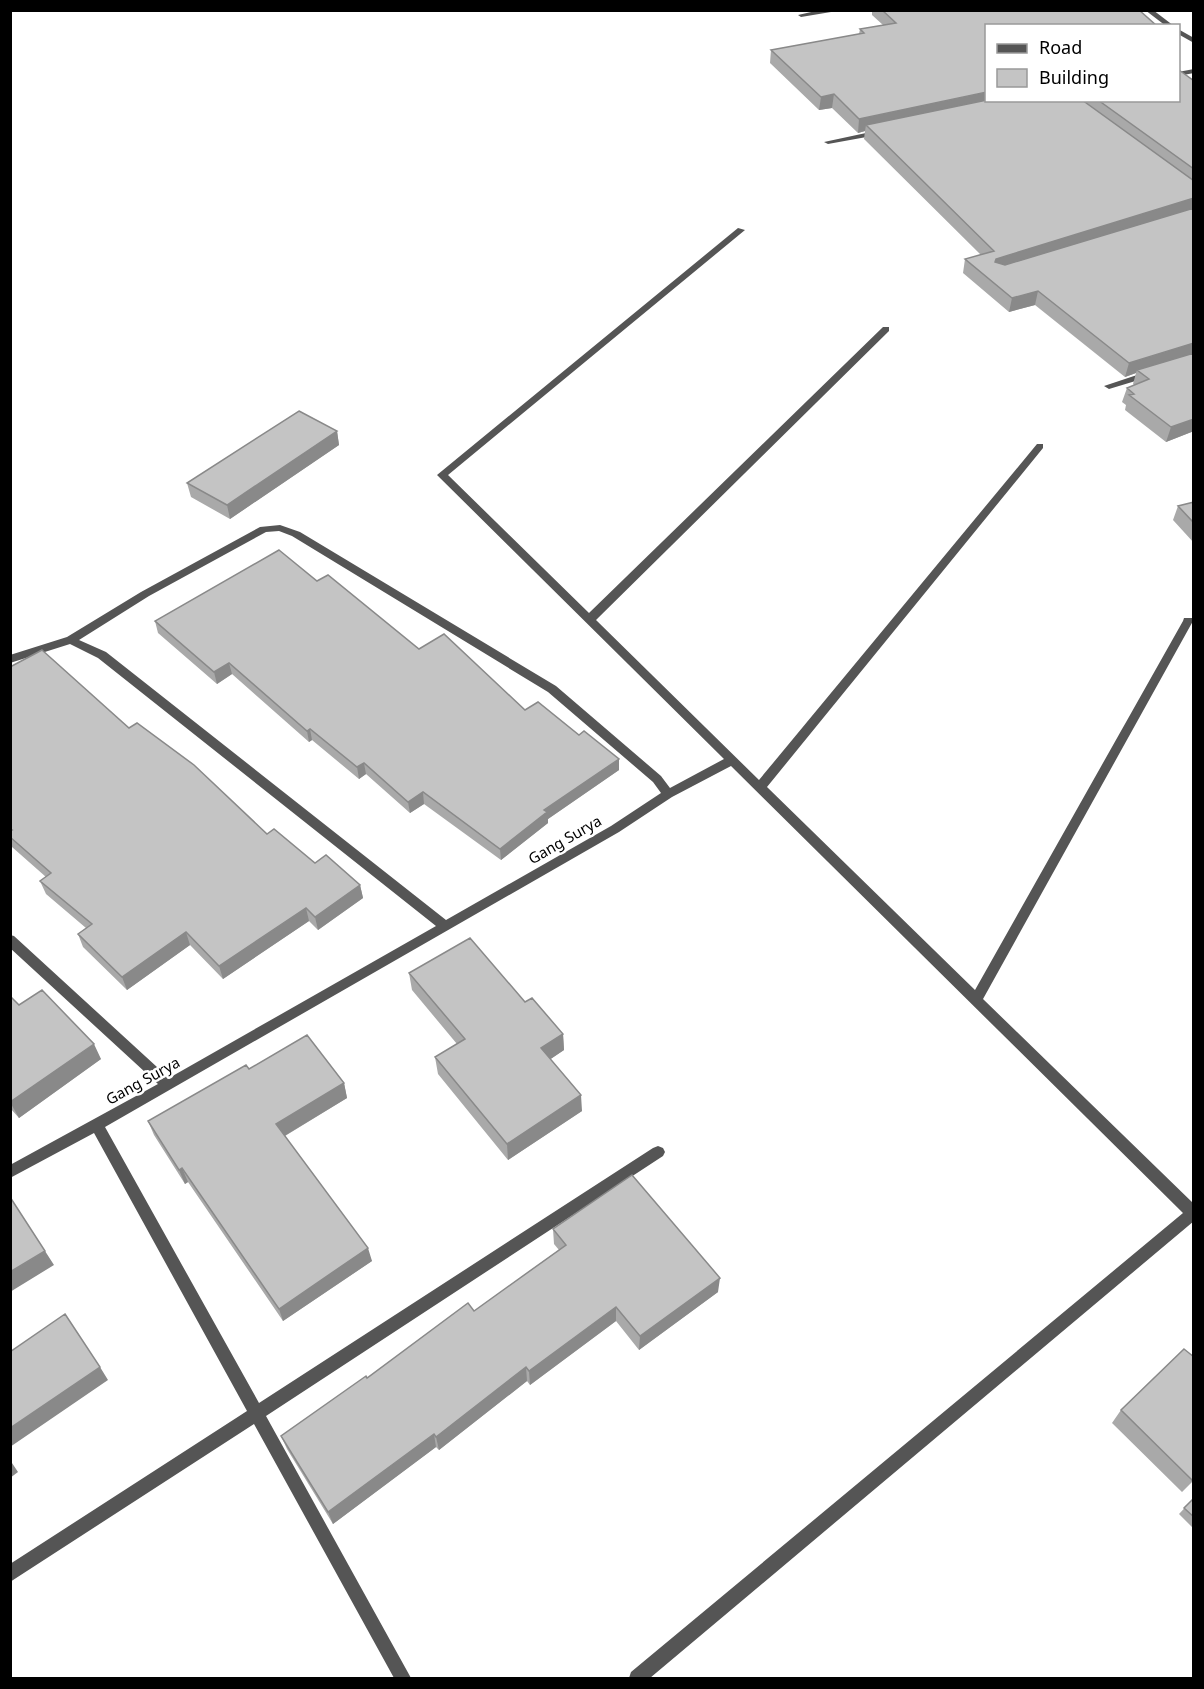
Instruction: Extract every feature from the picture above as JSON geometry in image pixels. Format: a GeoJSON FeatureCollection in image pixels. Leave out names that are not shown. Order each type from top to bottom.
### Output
{"type":"FeatureCollection","features":[{"type":"Feature","properties":{"kind":"street"},"geometry":{"type":"LineString","coordinates":[[801,15],[840,10]]}},
{"type":"Feature","properties":{"kind":"street"},"geometry":{"type":"LineString","coordinates":[[1148,10],[1168,24]]}},
{"type":"Feature","properties":{"kind":"street"},"geometry":{"type":"LineString","coordinates":[[1180,32],[1194,41]]}},
{"type":"Feature","properties":{"kind":"street"},"geometry":{"type":"LineString","coordinates":[[828,142],[885,131]]}},
{"type":"Feature","properties":{"kind":"street"},"geometry":{"type":"LineString","coordinates":[[637,1678],[1193,1213],[442,475],[741,230]]}},
{"type":"Feature","properties":{"kind":"street"},"geometry":{"type":"LineString","coordinates":[[590,619],[886,329]]}},
{"type":"Feature","properties":{"kind":"street"},"geometry":{"type":"LineString","coordinates":[[1109,386],[1162,370]]}},
{"type":"Feature","properties":{"kind":"street"},"geometry":{"type":"LineString","coordinates":[[760,787],[1040,446]]}},
{"type":"Feature","properties":{"kind":"street"},"geometry":{"type":"LineString","coordinates":[[10,659],[71,640],[145,594],[185,574],[225,548],[264,529],[280,528],[296,534],[552,689],[657,779],[668,794]]}},
{"type":"Feature","properties":{"kind":"street"},"geometry":{"type":"LineString","coordinates":[[976,1000],[1188,621]]}},
{"type":"Feature","properties":{"kind":"street"},"geometry":{"type":"LineString","coordinates":[[71,640],[102,655],[445,926]]}},
{"type":"Feature","properties":{"kind":"street","name":"Gang Surya"},"geometry":{"type":"LineString","coordinates":[[10,1172],[168,1085],[615,828],[668,794],[732,760]]}},
{"type":"Feature","properties":{"kind":"street"},"geometry":{"type":"LineString","coordinates":[[10,940],[168,1085]]}},
{"type":"Feature","properties":{"kind":"street"},"geometry":{"type":"LineString","coordinates":[[96,1124],[254,1413],[403,1678]]}},
{"type":"Feature","properties":{"kind":"street"},"geometry":{"type":"LineString","coordinates":[[10,1574],[658,1152]]}},
{"type":"Feature","properties":{"kind":"building"},"geometry":{"type":"Polygon","coordinates":[[[882,10],[1139,10],[1155,24],[985,24],[985,92],[859,119],[834,94],[821,97],[771,50],[864,33],[860,29],[896,23],[882,10]]]}},
{"type":"Feature","properties":{"kind":"building"},"geometry":{"type":"Polygon","coordinates":[[[1180,71],[1194,81],[1194,169],[1101,102],[1180,102],[1180,71]]]}},
{"type":"Feature","properties":{"kind":"building"},"geometry":{"type":"Polygon","coordinates":[[[985,100],[1085,102],[1194,181],[1194,198],[996,259],[995,262],[1005,265],[1194,208],[1194,343],[1129,363],[1038,291],[1012,298],[965,259],[994,251],[866,125],[985,100]]]}},
{"type":"Feature","properties":{"kind":"building"},"geometry":{"type":"Polygon","coordinates":[[[1194,353],[1194,419],[1171,427],[1129,395],[1134,394],[1127,388],[1149,379],[1137,370],[1194,353]]]}},
{"type":"Feature","properties":{"kind":"building"},"geometry":{"type":"Polygon","coordinates":[[[299,411],[337,431],[227,505],[187,483],[299,411]]]}},
{"type":"Feature","properties":{"kind":"building"},"geometry":{"type":"Polygon","coordinates":[[[1194,502],[1194,523],[1178,506],[1194,502]]]}},
{"type":"Feature","properties":{"kind":"building"},"geometry":{"type":"Polygon","coordinates":[[[279,550],[317,581],[328,575],[419,649],[444,634],[525,710],[538,702],[579,735],[584,731],[619,759],[544,810],[547,812],[500,849],[423,792],[408,802],[364,763],[357,767],[310,729],[307,731],[229,663],[214,672],[155,621],[279,550]]]}},
{"type":"Feature","properties":{"kind":"building"},"geometry":{"type":"Polygon","coordinates":[[[42,650],[129,728],[137,723],[194,765],[267,834],[274,829],[315,863],[326,855],[360,885],[315,917],[306,908],[219,966],[186,932],[122,977],[78,934],[92,924],[40,881],[51,873],[10,837],[12,830],[10,829],[10,667],[42,650]]]}},
{"type":"Feature","properties":{"kind":"building"},"geometry":{"type":"Polygon","coordinates":[[[470,938],[525,1002],[532,998],[563,1034],[541,1048],[581,1095],[507,1144],[435,1057],[465,1039],[409,973],[470,938]]]}},
{"type":"Feature","properties":{"kind":"building"},"geometry":{"type":"Polygon","coordinates":[[[42,990],[94,1044],[10,1102],[10,996],[19,1005],[42,990]]]}},
{"type":"Feature","properties":{"kind":"building"},"geometry":{"type":"Polygon","coordinates":[[[307,1035],[344,1083],[276,1124],[368,1248],[279,1309],[182,1168],[179,1170],[148,1121],[246,1065],[249,1069],[307,1035]]]}},
{"type":"Feature","properties":{"kind":"building"},"geometry":{"type":"Polygon","coordinates":[[[632,1175],[720,1278],[640,1336],[616,1307],[529,1371],[526,1367],[436,1437],[434,1434],[328,1512],[281,1436],[366,1376],[367,1378],[468,1303],[474,1311],[566,1245],[553,1229],[632,1175]]]}},
{"type":"Feature","properties":{"kind":"building"},"geometry":{"type":"Polygon","coordinates":[[[10,1197],[45,1251],[10,1272],[10,1197]]]}},
{"type":"Feature","properties":{"kind":"building"},"geometry":{"type":"Polygon","coordinates":[[[65,1314],[100,1367],[10,1428],[10,1352],[65,1314]]]}},
{"type":"Feature","properties":{"kind":"building"},"geometry":{"type":"Polygon","coordinates":[[[1184,1349],[1194,1357],[1194,1478],[1192,1480],[1121,1410],[1184,1349]]]}},
{"type":"Feature","properties":{"kind":"building"},"geometry":{"type":"Polygon","coordinates":[[[1194,1498],[1194,1517],[1184,1508],[1194,1498]]]}}]}
